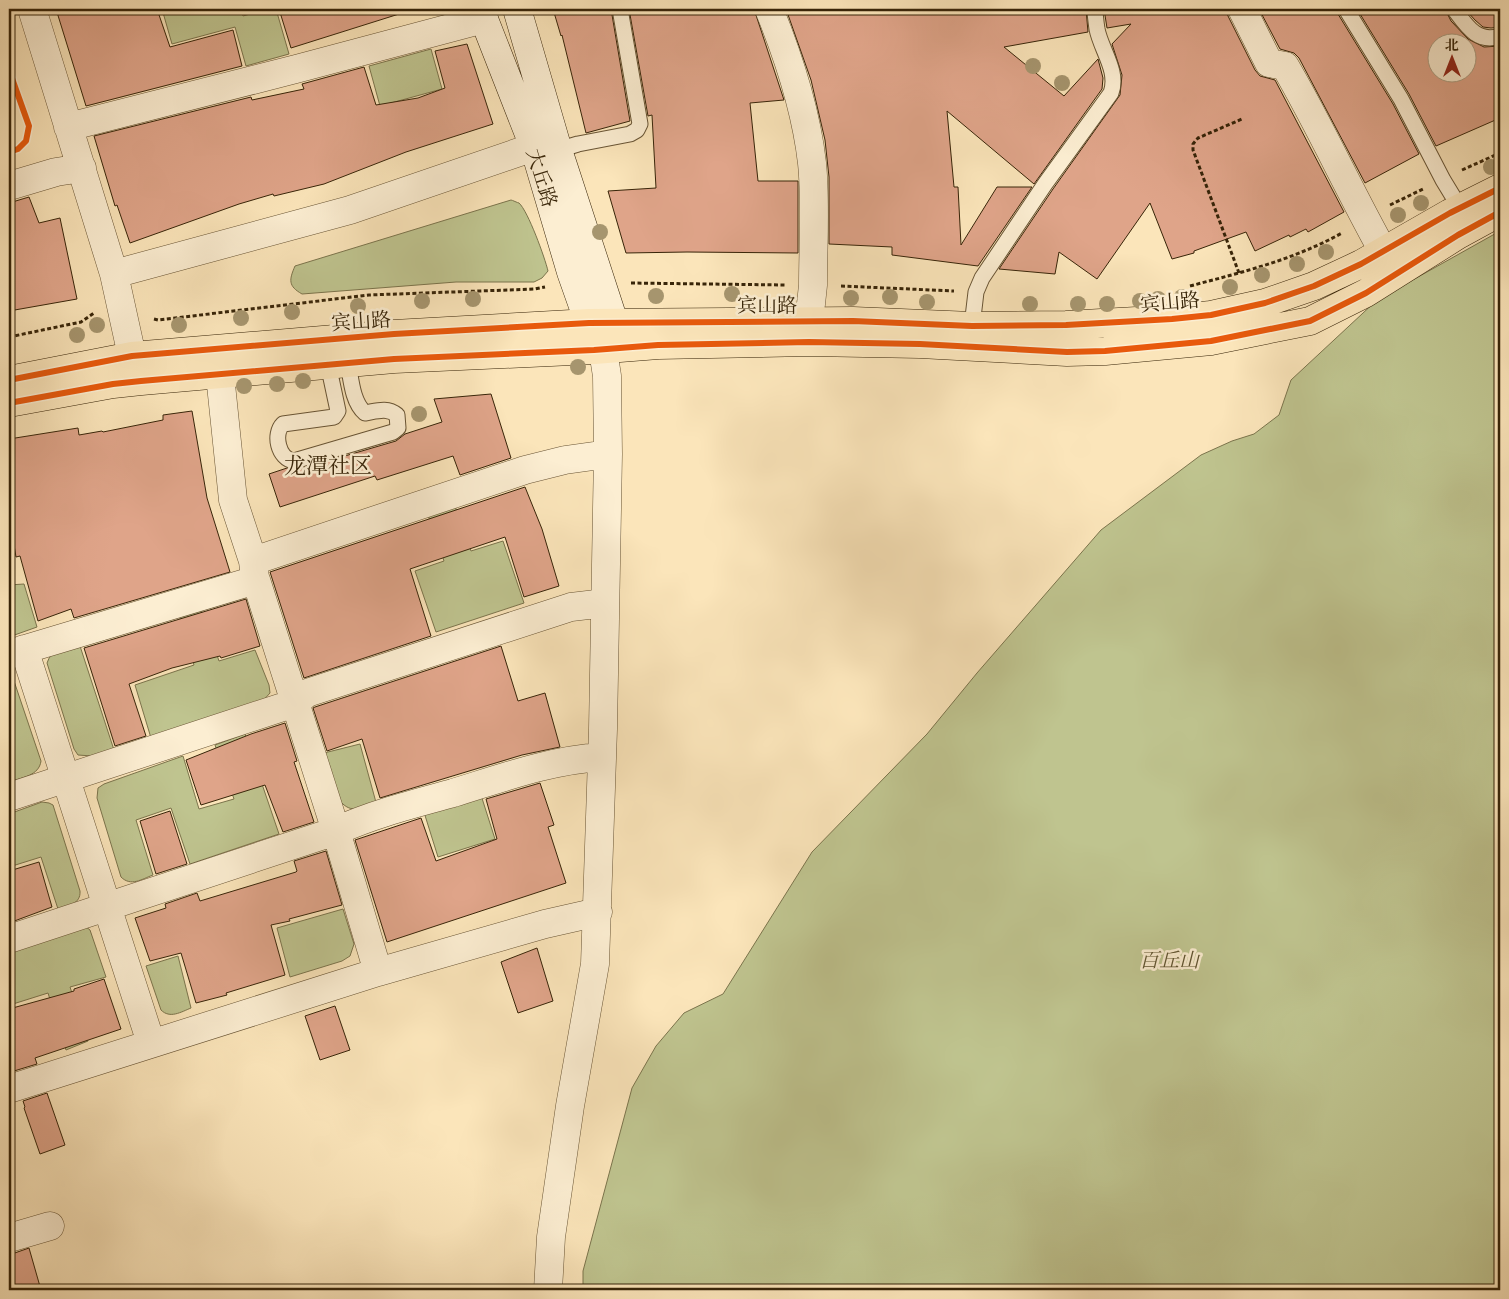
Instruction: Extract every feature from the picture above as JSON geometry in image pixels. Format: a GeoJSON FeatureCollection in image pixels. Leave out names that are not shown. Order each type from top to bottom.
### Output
{"type":"FeatureCollection","features":[{"type":"Feature","properties":{"kind":"main road","name":"宾山路"},"geometry":{"type":"LineString","coordinates":[[9,380],[132,356],[394,334],[601,323],[806,321],[908,322],[972,326],[1066,325],[1211,315],[1265,303],[1314,286],[1361,264],[1460,208],[1500,188]]}},
{"type":"Feature","properties":{"kind":"main road","name":"宾山路"},"geometry":{"type":"LineString","coordinates":[[9,403],[112,384],[394,359],[605,350],[668,344],[809,342],[920,344],[1067,352],[1105,351],[1211,341],[1310,321],[1366,293],[1458,235],[1500,212]]}},
{"type":"Feature","properties":{"kind":"street"},"geometry":{"type":"LineString","coordinates":[[32,9],[114,274],[132,356]]}},
{"type":"Feature","properties":{"kind":"street","name":"大丘路"},"geometry":{"type":"LineString","coordinates":[[518,9],[546,149],[601,323],[607,376],[608,454],[602,757],[595,964],[570,1106],[551,1236],[548,1290]]}},
{"type":"Feature","properties":{"kind":"street"},"geometry":{"type":"LineString","coordinates":[[769,9],[785,48],[809,140],[812,165],[812,285],[811,304],[806,321]]}},
{"type":"Feature","properties":{"kind":"street"},"geometry":{"type":"LineString","coordinates":[[1242,9],[1269,63],[1285,66],[1288,71],[1383,251]]}},
{"type":"Feature","properties":{"kind":"street"},"geometry":{"type":"LineString","coordinates":[[68,127],[296,69],[482,14]]}},
{"type":"Feature","properties":{"kind":"street","name":"大丘路"},"geometry":{"type":"LineString","coordinates":[[482,14],[546,149]]}},
{"type":"Feature","properties":{"kind":"street"},"geometry":{"type":"LineString","coordinates":[[114,274],[350,210],[546,149]]}},
{"type":"Feature","properties":{"kind":"street"},"geometry":{"type":"LineString","coordinates":[[9,186],[56,172],[82,168]]}},
{"type":"Feature","properties":{"kind":"street"},"geometry":{"type":"LineString","coordinates":[[220,375],[233,500],[378,972]]}},
{"type":"Feature","properties":{"kind":"street"},"geometry":{"type":"LineString","coordinates":[[150,1043],[67,779],[16,652],[254,570],[525,470],[565,460],[608,454]]}},
{"type":"Feature","properties":{"kind":"street"},"geometry":{"type":"LineString","coordinates":[[9,797],[295,702],[307,693],[561,610],[605,603]]}},
{"type":"Feature","properties":{"kind":"street"},"geometry":{"type":"LineString","coordinates":[[9,938],[336,831],[364,819],[538,768],[577,759],[602,757]]}},
{"type":"Feature","properties":{"kind":"street"},"geometry":{"type":"LineString","coordinates":[[9,1089],[378,972],[545,924],[598,912]]}},
{"type":"Feature","properties":{"kind":"street"},"geometry":{"type":"LineString","coordinates":[[9,1238],[50,1226]]}},
{"type":"Feature","properties":{"kind":"lane"},"geometry":{"type":"LineString","coordinates":[[546,149],[630,134],[637,130],[640,124],[620,9]]}},
{"type":"Feature","properties":{"kind":"lane"},"geometry":{"type":"LineString","coordinates":[[972,326],[976,292],[982,278],[1045,184],[1111,93],[1114,84],[1113,74],[1097,29],[1095,9]]}},
{"type":"Feature","properties":{"kind":"lane"},"geometry":{"type":"LineString","coordinates":[[1346,9],[1401,99],[1443,180],[1460,208]]}},
{"type":"Feature","properties":{"kind":"lane"},"geometry":{"type":"LineString","coordinates":[[1454,9],[1474,33],[1489,39],[1500,36]]}},
{"type":"Feature","properties":{"kind":"lane"},"geometry":{"type":"LineString","coordinates":[[338,364],[353,388],[360,409],[364,413],[392,410],[398,415],[398,428],[393,432],[294,461],[287,460],[282,455],[278,428],[283,424],[334,417],[338,412],[338,364]]}},
{"type":"Feature","properties":{"kind":"path"},"geometry":{"type":"LineString","coordinates":[[1239,273],[1193,150],[1193,144],[1198,138],[1242,119]]}},
{"type":"Feature","properties":{"kind":"path"},"geometry":{"type":"LineString","coordinates":[[1188,286],[1274,263],[1320,245],[1365,219],[1500,153]]}},
{"type":"Feature","properties":{"kind":"path"},"geometry":{"type":"LineString","coordinates":[[630,283],[812,285],[976,292]]}},
{"type":"Feature","properties":{"kind":"path"},"geometry":{"type":"LineString","coordinates":[[148,316],[158,320],[369,295],[535,289],[548,286]]}},
{"type":"Feature","properties":{"kind":"path"},"geometry":{"type":"LineString","coordinates":[[9,336],[80,322],[96,311],[96,306]]}},
{"type":"Feature","properties":{"kind":"green space"},"geometry":{"type":"Polygon","coordinates":[[[162,9],[241,9],[243,16],[268,9],[276,9],[289,54],[246,66],[235,27],[172,44],[162,9]]]}},
{"type":"Feature","properties":{"kind":"green space"},"geometry":{"type":"Polygon","coordinates":[[[431,49],[442,89],[380,106],[369,66],[431,49]]]}},
{"type":"Feature","properties":{"kind":"green space"},"geometry":{"type":"Polygon","coordinates":[[[511,200],[519,203],[527,215],[548,271],[542,278],[534,282],[456,282],[302,294],[292,285],[291,279],[295,266],[511,200]]]}},
{"type":"Feature","properties":{"kind":"green space","name":"百丘山"},"geometry":{"type":"Polygon","coordinates":[[[1500,231],[1500,1290],[583,1290],[583,1271],[632,1088],[656,1046],[684,1013],[723,994],[812,852],[927,734],[977,673],[1101,530],[1201,455],[1232,441],[1254,434],[1279,415],[1291,380],[1377,300],[1500,231]]]}},
{"type":"Feature","properties":{"kind":"green space"},"geometry":{"type":"Polygon","coordinates":[[[455,506],[471,551],[503,541],[524,603],[436,632],[415,571],[444,561],[428,515],[455,506]]]}},
{"type":"Feature","properties":{"kind":"green space"},"geometry":{"type":"Polygon","coordinates":[[[24,584],[37,627],[9,637],[9,585],[24,584]]]}},
{"type":"Feature","properties":{"kind":"green space"},"geometry":{"type":"Polygon","coordinates":[[[201,609],[219,661],[255,650],[269,685],[270,693],[260,704],[151,738],[135,685],[194,665],[179,615],[201,609]]]}},
{"type":"Feature","properties":{"kind":"green space"},"geometry":{"type":"Polygon","coordinates":[[[79,643],[114,750],[92,756],[78,755],[74,749],[47,663],[49,658],[56,652],[79,643]]]}},
{"type":"Feature","properties":{"kind":"green space"},"geometry":{"type":"Polygon","coordinates":[[[9,676],[14,681],[41,761],[40,766],[33,773],[10,782],[9,676]]]}},
{"type":"Feature","properties":{"kind":"green space"},"geometry":{"type":"Polygon","coordinates":[[[245,734],[279,834],[190,864],[171,808],[136,820],[153,875],[133,882],[121,877],[97,798],[98,788],[104,784],[183,756],[199,809],[234,799],[215,745],[245,734]]]}},
{"type":"Feature","properties":{"kind":"green space"},"geometry":{"type":"Polygon","coordinates":[[[360,744],[377,806],[352,809],[340,801],[324,753],[360,744]]]}},
{"type":"Feature","properties":{"kind":"green space"},"geometry":{"type":"Polygon","coordinates":[[[480,792],[495,839],[438,857],[423,809],[480,792]]]}},
{"type":"Feature","properties":{"kind":"green space"},"geometry":{"type":"Polygon","coordinates":[[[42,802],[53,805],[80,891],[76,902],[58,909],[41,857],[9,867],[9,814],[42,802]]]}},
{"type":"Feature","properties":{"kind":"green space"},"geometry":{"type":"Polygon","coordinates":[[[343,909],[354,944],[350,956],[342,961],[290,977],[277,928],[343,909]]]}},
{"type":"Feature","properties":{"kind":"green space"},"geometry":{"type":"Polygon","coordinates":[[[85,926],[90,930],[106,977],[70,987],[88,1041],[66,1050],[48,993],[13,1004],[9,991],[9,949],[85,926]]]}},
{"type":"Feature","properties":{"kind":"green space"},"geometry":{"type":"Polygon","coordinates":[[[178,956],[191,1008],[176,1014],[168,1014],[161,1010],[146,966],[178,956]]]}},
{"type":"Feature","properties":{"kind":"building"},"geometry":{"type":"Polygon","coordinates":[[[56,9],[157,9],[170,47],[233,30],[242,66],[86,106],[56,9]]]}},
{"type":"Feature","properties":{"kind":"building"},"geometry":{"type":"Polygon","coordinates":[[[279,9],[398,9],[399,14],[291,48],[279,9]]]}},
{"type":"Feature","properties":{"kind":"building"},"geometry":{"type":"Polygon","coordinates":[[[553,9],[611,9],[630,121],[586,133],[562,35],[553,9]]]}},
{"type":"Feature","properties":{"kind":"building"},"geometry":{"type":"Polygon","coordinates":[[[629,9],[754,9],[784,100],[750,103],[758,181],[798,181],[798,253],[626,253],[608,191],[656,188],[652,115],[648,116],[629,9]]]}},
{"type":"Feature","properties":{"kind":"building"},"geometry":{"type":"Polygon","coordinates":[[[786,9],[1086,9],[1088,32],[1004,47],[1064,96],[1098,59],[1103,78],[1102,89],[1034,184],[947,111],[954,187],[958,187],[961,245],[997,187],[1032,187],[978,266],[892,255],[892,247],[829,244],[829,177],[825,140],[811,80],[786,9]]]}},
{"type":"Feature","properties":{"kind":"building"},"geometry":{"type":"Polygon","coordinates":[[[1104,9],[1226,9],[1255,70],[1260,76],[1275,80],[1344,212],[1308,232],[1306,229],[1290,237],[1289,235],[1255,251],[1246,232],[1194,251],[1194,253],[1172,259],[1150,203],[1097,279],[1059,252],[1055,274],[999,269],[1120,95],[1122,75],[1112,44],[1131,24],[1107,28],[1104,9]]]}},
{"type":"Feature","properties":{"kind":"building"},"geometry":{"type":"Polygon","coordinates":[[[1259,9],[1337,9],[1338,14],[1393,104],[1419,154],[1365,183],[1299,58],[1294,53],[1280,49],[1259,9]]]}},
{"type":"Feature","properties":{"kind":"building"},"geometry":{"type":"Polygon","coordinates":[[[1357,9],[1445,9],[1451,21],[1461,32],[1426,32],[1426,82],[1476,82],[1476,43],[1484,47],[1500,46],[1500,118],[1436,146],[1409,94],[1357,9]]]}},
{"type":"Feature","properties":{"kind":"building"},"geometry":{"type":"Polygon","coordinates":[[[1465,9],[1500,9],[1500,27],[1483,27],[1465,9]]]}},
{"type":"Feature","properties":{"kind":"building"},"geometry":{"type":"Polygon","coordinates":[[[467,44],[493,124],[406,152],[324,184],[274,196],[273,194],[239,204],[130,243],[117,205],[115,206],[94,136],[251,97],[252,100],[304,89],[302,84],[364,67],[376,105],[418,98],[445,88],[435,51],[467,44]]]}},
{"type":"Feature","properties":{"kind":"building"},"geometry":{"type":"Polygon","coordinates":[[[29,197],[39,223],[60,218],[77,299],[9,311],[9,203],[29,197]]]}},
{"type":"Feature","properties":{"kind":"building"},"geometry":{"type":"Polygon","coordinates":[[[491,394],[511,458],[460,475],[453,456],[377,480],[375,476],[280,507],[269,474],[287,468],[297,470],[396,441],[405,434],[442,422],[434,399],[491,394]]]}},
{"type":"Feature","properties":{"kind":"building"},"geometry":{"type":"Polygon","coordinates":[[[192,411],[207,498],[230,572],[74,618],[71,609],[38,621],[20,556],[16,557],[14,545],[9,546],[9,439],[78,428],[79,435],[103,432],[163,420],[163,415],[192,411]]]}},
{"type":"Feature","properties":{"kind":"building"},"geometry":{"type":"Polygon","coordinates":[[[525,487],[542,529],[559,586],[524,597],[505,537],[410,569],[431,636],[304,678],[270,572],[525,487]]]}},
{"type":"Feature","properties":{"kind":"building"},"geometry":{"type":"Polygon","coordinates":[[[246,599],[260,646],[221,658],[220,656],[172,668],[129,684],[146,736],[115,746],[84,648],[246,599]]]}},
{"type":"Feature","properties":{"kind":"building"},"geometry":{"type":"Polygon","coordinates":[[[501,646],[518,701],[545,693],[560,747],[522,755],[380,798],[362,739],[327,751],[313,708],[501,646]]]}},
{"type":"Feature","properties":{"kind":"building"},"geometry":{"type":"Polygon","coordinates":[[[285,723],[297,761],[294,762],[314,822],[283,832],[265,785],[201,805],[186,760],[251,734],[285,723]]]}},
{"type":"Feature","properties":{"kind":"building"},"geometry":{"type":"Polygon","coordinates":[[[540,783],[554,825],[548,827],[566,883],[387,942],[355,840],[421,818],[436,861],[497,839],[486,799],[540,783]]]}},
{"type":"Feature","properties":{"kind":"building"},"geometry":{"type":"Polygon","coordinates":[[[170,811],[187,864],[156,874],[140,821],[170,811]]]}},
{"type":"Feature","properties":{"kind":"building"},"geometry":{"type":"Polygon","coordinates":[[[326,851],[342,905],[271,925],[285,975],[226,993],[227,995],[196,1003],[181,953],[150,961],[135,918],[166,908],[165,904],[197,893],[200,901],[296,872],[294,861],[326,851]]]}},
{"type":"Feature","properties":{"kind":"building"},"geometry":{"type":"Polygon","coordinates":[[[39,862],[52,907],[9,923],[9,871],[39,862]]]}},
{"type":"Feature","properties":{"kind":"building"},"geometry":{"type":"Polygon","coordinates":[[[537,948],[553,1001],[518,1013],[501,962],[537,948]]]}},
{"type":"Feature","properties":{"kind":"building"},"geometry":{"type":"Polygon","coordinates":[[[104,979],[121,1029],[35,1058],[37,1064],[14,1071],[9,1057],[9,1009],[74,991],[74,989],[104,979]]]}},
{"type":"Feature","properties":{"kind":"building"},"geometry":{"type":"Polygon","coordinates":[[[335,1006],[350,1050],[320,1060],[305,1016],[335,1006]]]}},
{"type":"Feature","properties":{"kind":"building"},"geometry":{"type":"Polygon","coordinates":[[[47,1093],[65,1145],[40,1154],[23,1101],[47,1093]]]}},
{"type":"Feature","properties":{"kind":"building"},"geometry":{"type":"Polygon","coordinates":[[[29,1248],[41,1290],[9,1290],[9,1255],[29,1248]]]}},
{"type":"Feature","properties":{"kind":"cycle path"},"geometry":{"type":"LineString","coordinates":[[9,70],[29,126],[26,141],[18,149],[9,152]]}},
{"type":"Feature","properties":{"kind":"cycle path"},"geometry":{"type":"LineString","coordinates":[[9,380],[132,356],[394,334],[589,323],[853,321],[972,326],[1066,325],[1211,315],[1265,303],[1314,286],[1361,264],[1450,213],[1500,188]]}},
{"type":"Feature","properties":{"kind":"cycle path"},"geometry":{"type":"LineString","coordinates":[[9,403],[113,384],[141,381],[394,359],[594,350],[658,345],[809,342],[920,344],[1067,352],[1105,351],[1211,341],[1310,321],[1366,293],[1458,235],[1500,212]]}},
{"type":"Feature","properties":{"kind":"district","name":"龙潭社区"},"geometry":{"type":"Point","coordinates":[328,465]}}]}
